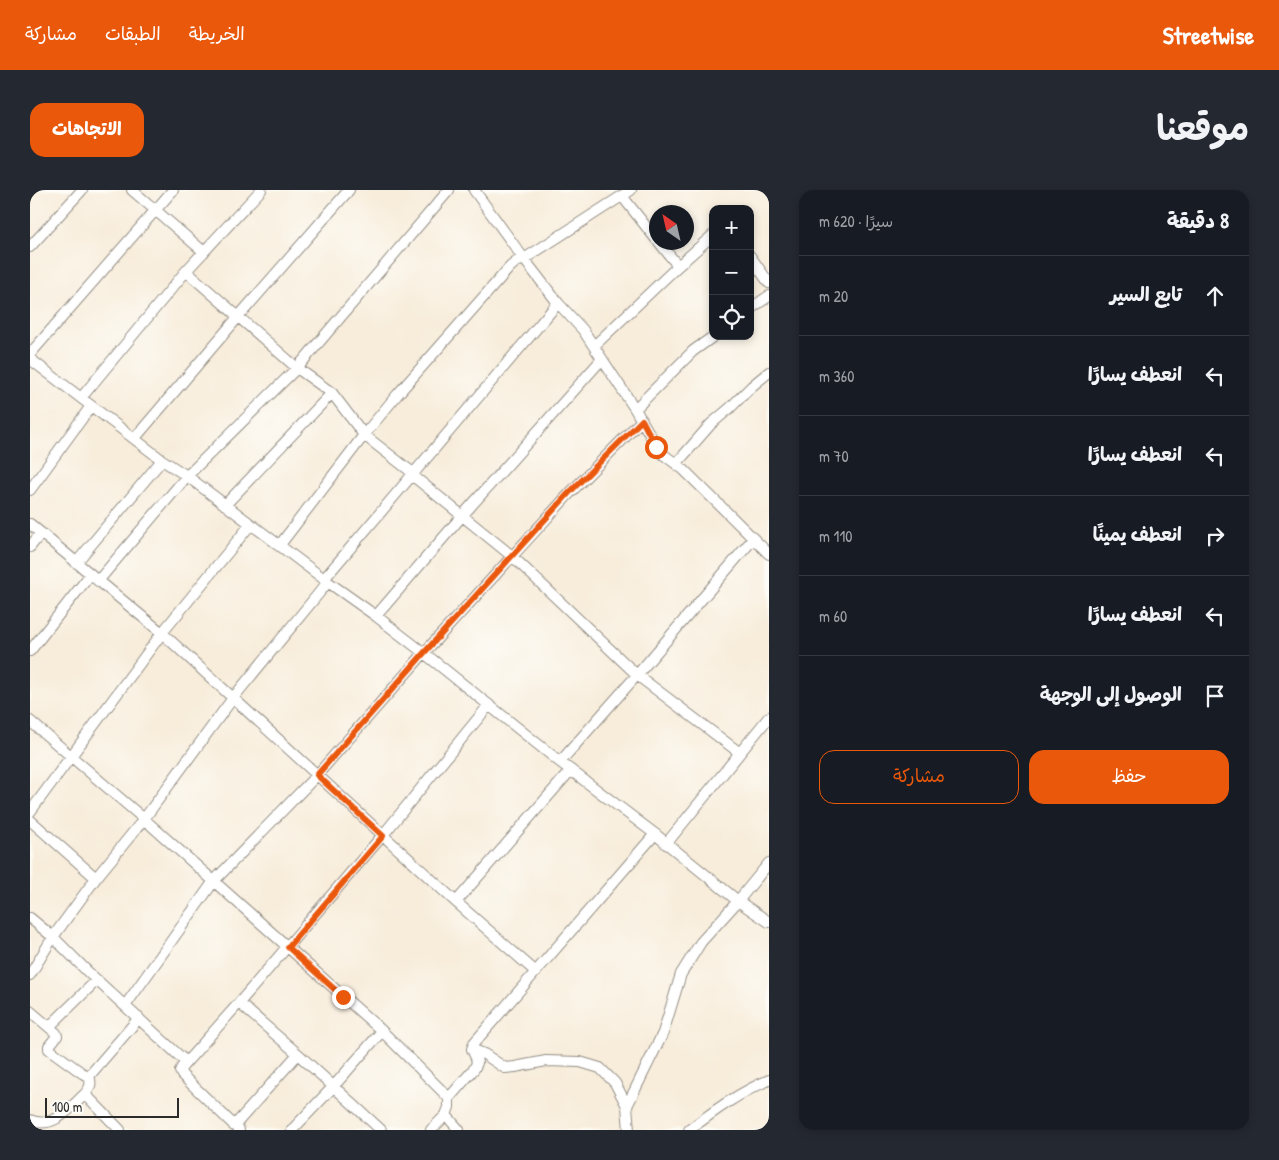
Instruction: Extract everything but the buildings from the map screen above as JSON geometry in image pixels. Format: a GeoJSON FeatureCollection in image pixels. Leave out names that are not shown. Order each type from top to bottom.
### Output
{"type":"FeatureCollection","features":[{"type":"Feature","properties":{"kind":"street"},"geometry":{"type":"LineString","coordinates":[[30,247],[82,190]]}},
{"type":"Feature","properties":{"kind":"street"},"geometry":{"type":"LineString","coordinates":[[132,190],[204,252]]}},
{"type":"Feature","properties":{"kind":"street"},"geometry":{"type":"LineString","coordinates":[[30,354],[173,190]]}},
{"type":"Feature","properties":{"kind":"street"},"geometry":{"type":"LineString","coordinates":[[81,398],[186,271],[261,190]]}},
{"type":"Feature","properties":{"kind":"street"},"geometry":{"type":"LineString","coordinates":[[135,438],[238,316],[349,190]]}},
{"type":"Feature","properties":{"kind":"street"},"geometry":{"type":"LineString","coordinates":[[30,651],[187,476],[297,368],[450,190]]}},
{"type":"Feature","properties":{"kind":"street"},"geometry":{"type":"LineString","coordinates":[[474,190],[558,303],[583,330],[635,408],[660,452],[684,469],[769,554]]}},
{"type":"Feature","properties":{"kind":"street"},"geometry":{"type":"LineString","coordinates":[[279,546],[397,395],[510,267],[631,190]]}},
{"type":"Feature","properties":{"kind":"street"},"geometry":{"type":"LineString","coordinates":[[622,196],[649,230]]}},
{"type":"Feature","properties":{"kind":"street"},"geometry":{"type":"LineString","coordinates":[[594,346],[709,239]]}},
{"type":"Feature","properties":{"kind":"street"},"geometry":{"type":"LineString","coordinates":[[666,250],[678,266]]}},
{"type":"Feature","properties":{"kind":"street"},"geometry":{"type":"LineString","coordinates":[[754,262],[769,283]]}},
{"type":"Feature","properties":{"kind":"street"},"geometry":{"type":"LineString","coordinates":[[186,271],[297,368],[332,394],[364,435],[512,556],[637,675],[740,753]]}},
{"type":"Feature","properties":{"kind":"street"},"geometry":{"type":"LineString","coordinates":[[754,306],[769,296]]}},
{"type":"Feature","properties":{"kind":"street"},"geometry":{"type":"LineString","coordinates":[[30,975],[53,938],[96,878],[144,819],[233,698],[413,474],[558,303]]}},
{"type":"Feature","properties":{"kind":"street"},"geometry":{"type":"LineString","coordinates":[[635,408],[693,352],[709,340]]}},
{"type":"Feature","properties":{"kind":"street"},"geometry":{"type":"LineString","coordinates":[[376,616],[602,358]]}},
{"type":"Feature","properties":{"kind":"street"},"geometry":{"type":"LineString","coordinates":[[30,359],[162,460],[187,476],[376,616],[738,901],[769,922]]}},
{"type":"Feature","properties":{"kind":"street"},"geometry":{"type":"LineString","coordinates":[[676,464],[711,424],[769,372]]}},
{"type":"Feature","properties":{"kind":"street"},"geometry":{"type":"LineString","coordinates":[[225,504],[332,394]]}},
{"type":"Feature","properties":{"kind":"street"},"geometry":{"type":"LineString","coordinates":[[30,490],[91,406]]}},
{"type":"Feature","properties":{"kind":"street"},"geometry":{"type":"LineString","coordinates":[[125,1006],[214,881],[317,775],[568,494],[642,420]]}},
{"type":"Feature","properties":{"kind":"street"},"geometry":{"type":"LineString","coordinates":[[76,563],[162,460]]}},
{"type":"Feature","properties":{"kind":"street"},"geometry":{"type":"LineString","coordinates":[[30,524],[162,633],[383,836],[536,972]]}},
{"type":"Feature","properties":{"kind":"street"},"geometry":{"type":"LineString","coordinates":[[30,812],[162,633],[251,524]]}},
{"type":"Feature","properties":{"kind":"street"},"geometry":{"type":"LineString","coordinates":[[30,547],[41,533]]}},
{"type":"Feature","properties":{"kind":"street"},"geometry":{"type":"LineString","coordinates":[[560,762],[753,539]]}},
{"type":"Feature","properties":{"kind":"street"},"geometry":{"type":"LineString","coordinates":[[298,1054],[237,1128],[180,1071],[383,836],[489,704]]}},
{"type":"Feature","properties":{"kind":"street"},"geometry":{"type":"LineString","coordinates":[[666,844],[769,717]]}},
{"type":"Feature","properties":{"kind":"street"},"geometry":{"type":"LineString","coordinates":[[30,721],[144,819],[382,1031],[449,1098]]}},
{"type":"Feature","properties":{"kind":"street"},"geometry":{"type":"LineString","coordinates":[[456,902],[570,770]]}},
{"type":"Feature","properties":{"kind":"street"},"geometry":{"type":"LineString","coordinates":[[30,820],[96,878]]}},
{"type":"Feature","properties":{"kind":"street"},"geometry":{"type":"LineString","coordinates":[[431,1130],[446,1115],[449,1107],[449,1098],[478,1063],[472,1049],[474,1043],[655,834]]}},
{"type":"Feature","properties":{"kind":"street"},"geometry":{"type":"LineString","coordinates":[[627,1106],[663,1033],[681,974],[701,942],[769,863]]}},
{"type":"Feature","properties":{"kind":"street"},"geometry":{"type":"LineString","coordinates":[[30,918],[186,1062]]}},
{"type":"Feature","properties":{"kind":"street"},"geometry":{"type":"LineString","coordinates":[[48,1026],[97,980]]}},
{"type":"Feature","properties":{"kind":"street"},"geometry":{"type":"LineString","coordinates":[[239,1003],[381,1130]]}},
{"type":"Feature","properties":{"kind":"street"},"geometry":{"type":"LineString","coordinates":[[30,1011],[56,1033],[57,1036],[49,1046],[49,1049],[89,1076],[91,1081],[90,1087],[85,1094],[58,1119],[43,1124],[30,1120]]}},
{"type":"Feature","properties":{"kind":"street"},"geometry":{"type":"LineString","coordinates":[[89,1076],[139,1018]]}},
{"type":"Feature","properties":{"kind":"street"},"geometry":{"type":"LineString","coordinates":[[292,1130],[382,1031]]}},
{"type":"Feature","properties":{"kind":"street"},"geometry":{"type":"LineString","coordinates":[[472,1049],[484,1054],[505,1068],[515,1068],[546,1061],[580,1062],[600,1068],[615,1083],[627,1106],[629,1130]]}},
{"type":"Feature","properties":{"kind":"street"},"geometry":{"type":"LineString","coordinates":[[697,1128],[724,1104],[754,1086],[769,1080]]}},
{"type":"Feature","properties":{"kind":"street"},"geometry":{"type":"LineString","coordinates":[[85,1094],[120,1130]]}},
{"type":"Feature","properties":{"kind":"street"},"geometry":{"type":"LineString","coordinates":[[446,1115],[460,1130]]}},
{"type":"Feature","properties":{"kind":"route"},"geometry":{"type":"LineString","coordinates":[[343,997],[288,947],[383,836],[317,775],[568,494],[642,420],[656,447]]}}]}
